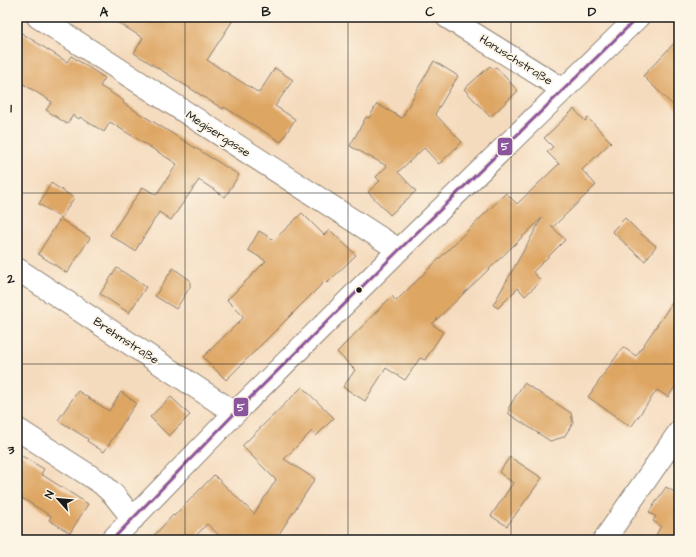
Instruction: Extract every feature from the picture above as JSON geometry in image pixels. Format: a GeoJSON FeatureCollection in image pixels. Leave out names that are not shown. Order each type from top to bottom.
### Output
{"type":"FeatureCollection","features":[{"type":"Feature","properties":{"kind":"street","name":"Megisergasse"},"geometry":{"type":"LineString","coordinates":[[38,17],[399,250]]}},
{"type":"Feature","properties":{"kind":"street","name":"Hanuschstraße"},"geometry":{"type":"LineString","coordinates":[[447,17],[564,90]]}},
{"type":"Feature","properties":{"kind":"street"},"geometry":{"type":"LineString","coordinates":[[112,540],[235,413],[399,250],[638,17]]}},
{"type":"Feature","properties":{"kind":"street","name":"Brehmstraße"},"geometry":{"type":"LineString","coordinates":[[17,269],[235,413]]}},
{"type":"Feature","properties":{"kind":"street"},"geometry":{"type":"LineString","coordinates":[[17,429],[101,483],[114,495],[132,519]]}},
{"type":"Feature","properties":{"kind":"street"},"geometry":{"type":"LineString","coordinates":[[604,540],[679,432]]}},
{"type":"Feature","properties":{"kind":"building"},"geometry":{"type":"Polygon","coordinates":[[[109,17],[235,17],[207,60],[259,93],[275,68],[293,80],[275,106],[295,119],[281,142],[224,107],[223,109],[134,53],[143,38],[109,17]]]}},
{"type":"Feature","properties":{"kind":"building"},"geometry":{"type":"Polygon","coordinates":[[[17,30],[67,62],[71,56],[105,78],[100,86],[124,101],[123,103],[239,175],[225,197],[199,180],[171,220],[159,212],[135,251],[110,235],[143,187],[156,195],[177,164],[110,122],[104,132],[80,117],[79,119],[73,115],[67,124],[46,110],[52,102],[17,80],[17,30]]]}},
{"type":"Feature","properties":{"kind":"building"},"geometry":{"type":"Polygon","coordinates":[[[679,38],[679,111],[643,76],[679,38]]]}},
{"type":"Feature","properties":{"kind":"building"},"geometry":{"type":"Polygon","coordinates":[[[434,61],[458,76],[435,114],[462,142],[439,164],[424,148],[398,172],[416,191],[390,215],[368,192],[380,181],[376,177],[387,166],[350,146],[366,117],[369,118],[377,104],[402,118],[434,61]]]}},
{"type":"Feature","properties":{"kind":"building"},"geometry":{"type":"Polygon","coordinates":[[[490,66],[493,69],[496,67],[518,91],[490,117],[464,89],[490,66]]]}},
{"type":"Feature","properties":{"kind":"building"},"geometry":{"type":"Polygon","coordinates":[[[574,109],[585,121],[588,118],[611,142],[582,170],[596,185],[553,227],[551,225],[565,240],[533,272],[541,281],[525,296],[518,288],[498,308],[493,305],[542,218],[432,324],[443,332],[425,360],[420,358],[405,380],[386,368],[365,401],[343,387],[355,370],[337,352],[392,296],[396,301],[506,193],[517,204],[559,164],[547,152],[553,147],[544,138],[574,109]]]}},
{"type":"Feature","properties":{"kind":"building"},"geometry":{"type":"Polygon","coordinates":[[[51,183],[74,198],[61,218],[39,204],[51,183]]]}},
{"type":"Feature","properties":{"kind":"building"},"geometry":{"type":"Polygon","coordinates":[[[302,213],[324,235],[330,230],[356,255],[327,283],[325,281],[226,380],[203,357],[244,317],[227,300],[266,261],[248,250],[259,231],[274,240],[302,213]]]}},
{"type":"Feature","properties":{"kind":"building"},"geometry":{"type":"Polygon","coordinates":[[[625,218],[656,246],[645,261],[612,231],[625,218]]]}},
{"type":"Feature","properties":{"kind":"building"},"geometry":{"type":"Polygon","coordinates":[[[60,219],[90,238],[67,273],[38,254],[60,219]]]}},
{"type":"Feature","properties":{"kind":"building"},"geometry":{"type":"Polygon","coordinates":[[[117,268],[146,287],[129,313],[100,294],[117,268]]]}},
{"type":"Feature","properties":{"kind":"building"},"geometry":{"type":"Polygon","coordinates":[[[173,268],[190,280],[190,287],[176,309],[155,296],[173,268]]]}},
{"type":"Feature","properties":{"kind":"building"},"geometry":{"type":"Polygon","coordinates":[[[679,293],[679,381],[668,397],[657,390],[631,427],[588,397],[623,347],[636,356],[679,293]]]}},
{"type":"Feature","properties":{"kind":"building"},"geometry":{"type":"Polygon","coordinates":[[[524,383],[571,413],[573,423],[564,437],[550,441],[509,414],[509,407],[524,383]]]}},
{"type":"Feature","properties":{"kind":"building"},"geometry":{"type":"Polygon","coordinates":[[[302,387],[334,418],[316,436],[312,431],[284,459],[315,479],[275,540],[224,540],[207,524],[192,540],[150,540],[214,475],[254,514],[276,480],[242,446],[302,387]]]}},
{"type":"Feature","properties":{"kind":"building"},"geometry":{"type":"Polygon","coordinates":[[[78,391],[109,411],[121,392],[136,403],[104,452],[87,441],[88,439],[58,420],[78,391]]]}},
{"type":"Feature","properties":{"kind":"building"},"geometry":{"type":"Polygon","coordinates":[[[171,397],[190,415],[169,436],[150,417],[171,397]]]}},
{"type":"Feature","properties":{"kind":"building"},"geometry":{"type":"Polygon","coordinates":[[[17,453],[44,469],[41,474],[88,504],[70,533],[49,520],[51,516],[17,495],[17,453]]]}},
{"type":"Feature","properties":{"kind":"building"},"geometry":{"type":"Polygon","coordinates":[[[510,457],[542,478],[507,526],[491,516],[513,483],[499,472],[510,457]]]}},
{"type":"Feature","properties":{"kind":"building"},"geometry":{"type":"Polygon","coordinates":[[[666,487],[679,495],[679,540],[653,540],[661,526],[653,521],[656,517],[649,512],[666,487]]]}},
{"type":"Feature","properties":{"kind":"transit line","name":"5"},"geometry":{"type":"LineString","coordinates":[[112,540],[235,413],[399,250],[638,17]]}}]}
